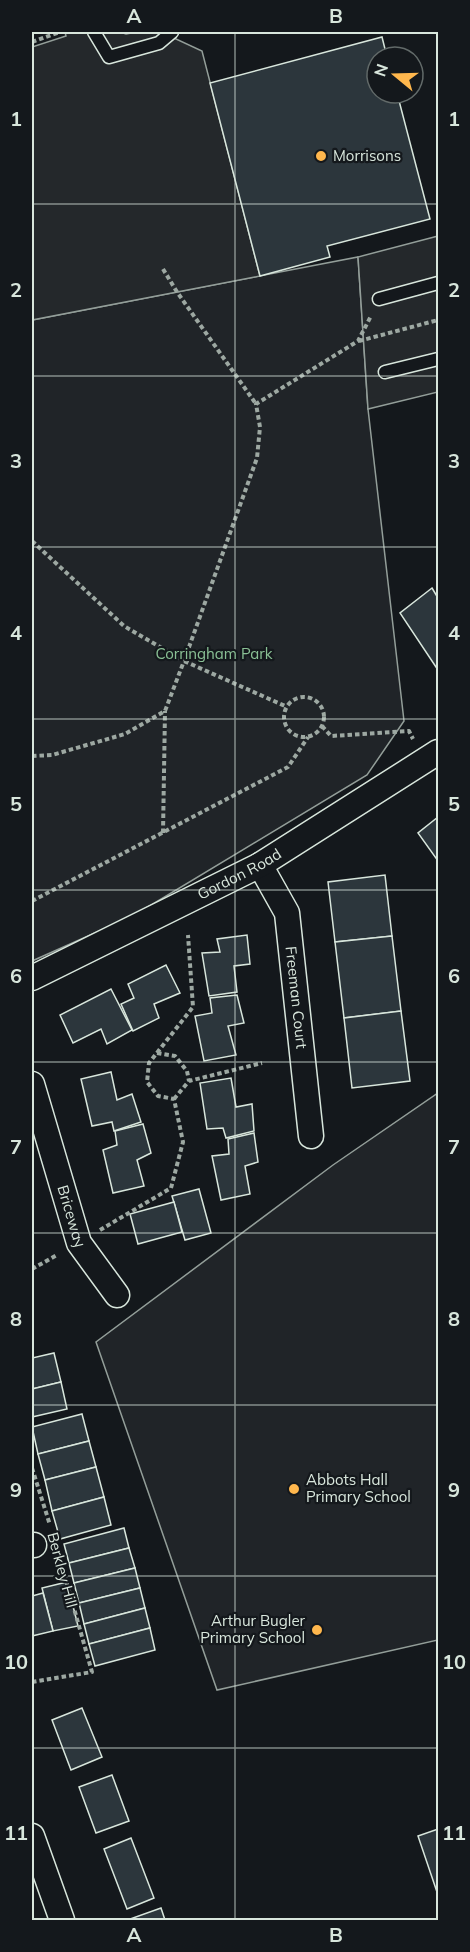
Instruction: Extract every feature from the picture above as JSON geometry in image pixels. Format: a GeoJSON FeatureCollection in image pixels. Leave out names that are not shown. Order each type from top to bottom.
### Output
{"type":"FeatureCollection","features":[{"type":"Feature","properties":{"kind":"street","name":"Gordon Road"},"geometry":{"type":"LineString","coordinates":[[32,978],[260,865],[431,756]]}},
{"type":"Feature","properties":{"kind":"street","name":"Freeman Court"},"geometry":{"type":"LineString","coordinates":[[260,865],[286,914],[311,1136]]}},
{"type":"Feature","properties":{"kind":"street","name":"Briceway"},"geometry":{"type":"LineString","coordinates":[[32,1084],[38,1130],[79,1243],[117,1295]]}},
{"type":"Feature","properties":{"kind":"street"},"geometry":{"type":"LineString","coordinates":[[32,1836],[62,1920]]}},
{"type":"Feature","properties":{"kind":"lane"},"geometry":{"type":"LineString","coordinates":[[93,32],[110,57],[159,43],[172,32]]}},
{"type":"Feature","properties":{"kind":"lane"},"geometry":{"type":"LineString","coordinates":[[379,299],[438,283]]}},
{"type":"Feature","properties":{"kind":"lane"},"geometry":{"type":"LineString","coordinates":[[385,372],[438,359]]}},
{"type":"Feature","properties":{"kind":"path"},"geometry":{"type":"LineString","coordinates":[[32,42],[60,32]]}},
{"type":"Feature","properties":{"kind":"path"},"geometry":{"type":"LineString","coordinates":[[163,269],[256,404],[260,427],[257,458],[165,711],[163,833]]}},
{"type":"Feature","properties":{"kind":"path"},"geometry":{"type":"LineString","coordinates":[[358,341],[379,299]]}},
{"type":"Feature","properties":{"kind":"path"},"geometry":{"type":"LineString","coordinates":[[256,404],[358,341],[438,320]]}},
{"type":"Feature","properties":{"kind":"path"},"geometry":{"type":"LineString","coordinates":[[32,541],[124,626],[184,661],[285,706]]}},
{"type":"Feature","properties":{"kind":"path"},"geometry":{"type":"LineString","coordinates":[[32,900],[288,767],[308,737],[322,726],[324,713],[318,702],[307,696],[294,698],[285,706],[283,722],[292,735],[308,737]]}},
{"type":"Feature","properties":{"kind":"path"},"geometry":{"type":"LineString","coordinates":[[32,756],[52,755],[125,734],[165,711]]}},
{"type":"Feature","properties":{"kind":"path"},"geometry":{"type":"LineString","coordinates":[[322,726],[331,736],[409,731],[431,756]]}},
{"type":"Feature","properties":{"kind":"path"},"geometry":{"type":"LineString","coordinates":[[174,1099],[158,1096],[147,1082],[149,1063],[193,1007],[188,935]]}},
{"type":"Feature","properties":{"kind":"path"},"geometry":{"type":"LineString","coordinates":[[157,1053],[175,1056],[187,1071],[189,1081]]}},
{"type":"Feature","properties":{"kind":"path"},"geometry":{"type":"LineString","coordinates":[[174,1099],[189,1081],[262,1063]]}},
{"type":"Feature","properties":{"kind":"path"},"geometry":{"type":"LineString","coordinates":[[79,1243],[171,1188],[183,1142],[174,1099]]}},
{"type":"Feature","properties":{"kind":"path","name":"Berkley Hill"},"geometry":{"type":"LineString","coordinates":[[32,1468],[44,1542],[92,1672],[32,1682]]}},
{"type":"Feature","properties":{"kind":"green space","name":"Corringham Park"},"geometry":{"type":"Polygon","coordinates":[[[358,257],[368,409],[404,721],[367,775],[133,916],[32,961],[32,320],[358,257]]]}},
{"type":"Feature","properties":{"kind":"green space","name":"Arthur Bugler Primary School"},"geometry":{"type":"Polygon","coordinates":[[[438,1093],[438,1640],[217,1690],[96,1342],[333,1165],[438,1093]]]}},
{"type":"Feature","properties":{"kind":"shaded area"},"geometry":{"type":"Polygon","coordinates":[[[65,32],[120,32],[126,34],[161,32],[202,51],[260,276],[32,320],[32,47],[66,36],[65,32]]]}},
{"type":"Feature","properties":{"kind":"shaded area"},"geometry":{"type":"Polygon","coordinates":[[[438,236],[438,392],[368,409],[358,257],[438,236]]]}},
{"type":"Feature","properties":{"kind":"building","name":"Morrisons"},"geometry":{"type":"Polygon","coordinates":[[[382,37],[384,45],[365,45],[365,105],[400,105],[430,219],[327,246],[330,257],[260,276],[210,83],[382,37]]]}},
{"type":"Feature","properties":{"kind":"building"},"geometry":{"type":"Polygon","coordinates":[[[432,588],[438,598],[438,665],[436,667],[400,613],[432,588]]]}},
{"type":"Feature","properties":{"kind":"building"},"geometry":{"type":"Polygon","coordinates":[[[438,817],[438,861],[418,833],[438,817]]]}},
{"type":"Feature","properties":{"kind":"building"},"geometry":{"type":"Polygon","coordinates":[[[385,875],[392,936],[335,942],[328,882],[385,875]]]}},
{"type":"Feature","properties":{"kind":"building"},"geometry":{"type":"Polygon","coordinates":[[[247,935],[250,964],[234,966],[237,992],[209,996],[202,953],[220,952],[217,939],[247,935]]]}},
{"type":"Feature","properties":{"kind":"building"},"geometry":{"type":"Polygon","coordinates":[[[392,936],[401,1011],[344,1018],[335,942],[392,936]]]}},
{"type":"Feature","properties":{"kind":"building"},"geometry":{"type":"Polygon","coordinates":[[[166,965],[180,993],[154,1004],[159,1018],[133,1031],[121,1004],[134,998],[128,984],[166,965]]]}},
{"type":"Feature","properties":{"kind":"building"},"geometry":{"type":"Polygon","coordinates":[[[111,989],[132,1030],[107,1044],[101,1029],[73,1043],[60,1015],[111,989]]]}},
{"type":"Feature","properties":{"kind":"building"},"geometry":{"type":"Polygon","coordinates":[[[237,995],[244,1023],[228,1026],[236,1055],[204,1061],[195,1016],[212,1013],[210,998],[237,995]]]}},
{"type":"Feature","properties":{"kind":"building"},"geometry":{"type":"Polygon","coordinates":[[[401,1011],[410,1081],[352,1088],[344,1018],[401,1011]]]}},
{"type":"Feature","properties":{"kind":"building"},"geometry":{"type":"Polygon","coordinates":[[[111,1072],[117,1100],[132,1094],[141,1122],[114,1131],[112,1122],[92,1126],[81,1079],[111,1072]]]}},
{"type":"Feature","properties":{"kind":"building"},"geometry":{"type":"Polygon","coordinates":[[[231,1078],[236,1107],[252,1104],[254,1131],[226,1138],[223,1128],[207,1129],[200,1083],[231,1078]]]}},
{"type":"Feature","properties":{"kind":"building"},"geometry":{"type":"Polygon","coordinates":[[[143,1124],[151,1153],[137,1160],[144,1186],[113,1193],[103,1150],[117,1145],[115,1131],[143,1124]]]}},
{"type":"Feature","properties":{"kind":"building"},"geometry":{"type":"Polygon","coordinates":[[[254,1133],[258,1162],[245,1166],[250,1194],[221,1200],[212,1156],[229,1154],[228,1139],[254,1133]]]}},
{"type":"Feature","properties":{"kind":"building"},"geometry":{"type":"Polygon","coordinates":[[[199,1189],[211,1233],[185,1240],[172,1196],[199,1189]]]}},
{"type":"Feature","properties":{"kind":"building"},"geometry":{"type":"Polygon","coordinates":[[[174,1202],[182,1232],[138,1244],[130,1214],[174,1202]]]}},
{"type":"Feature","properties":{"kind":"building"},"geometry":{"type":"Polygon","coordinates":[[[54,1353],[61,1382],[32,1389],[32,1358],[54,1353]]]}},
{"type":"Feature","properties":{"kind":"building"},"geometry":{"type":"Polygon","coordinates":[[[61,1382],[67,1409],[32,1417],[32,1389],[61,1382]]]}},
{"type":"Feature","properties":{"kind":"building"},"geometry":{"type":"Polygon","coordinates":[[[82,1414],[89,1441],[38,1454],[32,1427],[82,1414]]]}},
{"type":"Feature","properties":{"kind":"building"},"geometry":{"type":"Polygon","coordinates":[[[89,1441],[96,1467],[45,1480],[38,1454],[89,1441]]]}},
{"type":"Feature","properties":{"kind":"building"},"geometry":{"type":"Polygon","coordinates":[[[96,1467],[104,1497],[52,1511],[45,1480],[96,1467]]]}},
{"type":"Feature","properties":{"kind":"building"},"geometry":{"type":"Polygon","coordinates":[[[104,1497],[111,1525],[60,1539],[52,1511],[104,1497]]]}},
{"type":"Feature","properties":{"kind":"building"},"geometry":{"type":"Polygon","coordinates":[[[124,1528],[129,1548],[69,1563],[64,1544],[124,1528]]]}},
{"type":"Feature","properties":{"kind":"building"},"geometry":{"type":"Polygon","coordinates":[[[129,1548],[135,1568],[74,1583],[69,1563],[129,1548]]]}},
{"type":"Feature","properties":{"kind":"building"},"geometry":{"type":"Polygon","coordinates":[[[135,1568],[140,1588],[79,1603],[74,1583],[135,1568]]]}},
{"type":"Feature","properties":{"kind":"building"},"geometry":{"type":"Polygon","coordinates":[[[67,1582],[78,1626],[53,1631],[42,1588],[67,1582]]]}},
{"type":"Feature","properties":{"kind":"building"},"geometry":{"type":"Polygon","coordinates":[[[140,1588],[145,1608],[84,1624],[79,1603],[140,1588]]]}},
{"type":"Feature","properties":{"kind":"building"},"geometry":{"type":"Polygon","coordinates":[[[43,1593],[53,1631],[32,1636],[32,1596],[43,1593]]]}},
{"type":"Feature","properties":{"kind":"building"},"geometry":{"type":"Polygon","coordinates":[[[145,1608],[150,1628],[89,1644],[84,1624],[145,1608]]]}},
{"type":"Feature","properties":{"kind":"building"},"geometry":{"type":"Polygon","coordinates":[[[150,1628],[155,1650],[95,1666],[89,1644],[150,1628]]]}},
{"type":"Feature","properties":{"kind":"building"},"geometry":{"type":"Polygon","coordinates":[[[82,1708],[102,1757],[71,1770],[52,1720],[82,1708]]]}},
{"type":"Feature","properties":{"kind":"building"},"geometry":{"type":"Polygon","coordinates":[[[112,1775],[129,1821],[96,1833],[79,1787],[112,1775]]]}},
{"type":"Feature","properties":{"kind":"building"},"geometry":{"type":"Polygon","coordinates":[[[438,1829],[438,1895],[418,1836],[438,1829]]]}},
{"type":"Feature","properties":{"kind":"building"},"geometry":{"type":"Polygon","coordinates":[[[131,1838],[154,1898],[127,1909],[104,1849],[131,1838]]]}},
{"type":"Feature","properties":{"kind":"building"},"geometry":{"type":"Polygon","coordinates":[[[161,1908],[165,1920],[130,1919],[161,1908]]]}},
{"type":"Feature","properties":{"kind":"place","name":"Morrisons"},"geometry":{"type":"Point","coordinates":[321,156]}},
{"type":"Feature","properties":{"kind":"place","name":"Abbots Hall Primary School"},"geometry":{"type":"Point","coordinates":[294,1489]}},
{"type":"Feature","properties":{"kind":"place","name":"Arthur Bugler Primary School"},"geometry":{"type":"Point","coordinates":[317,1630]}}]}
